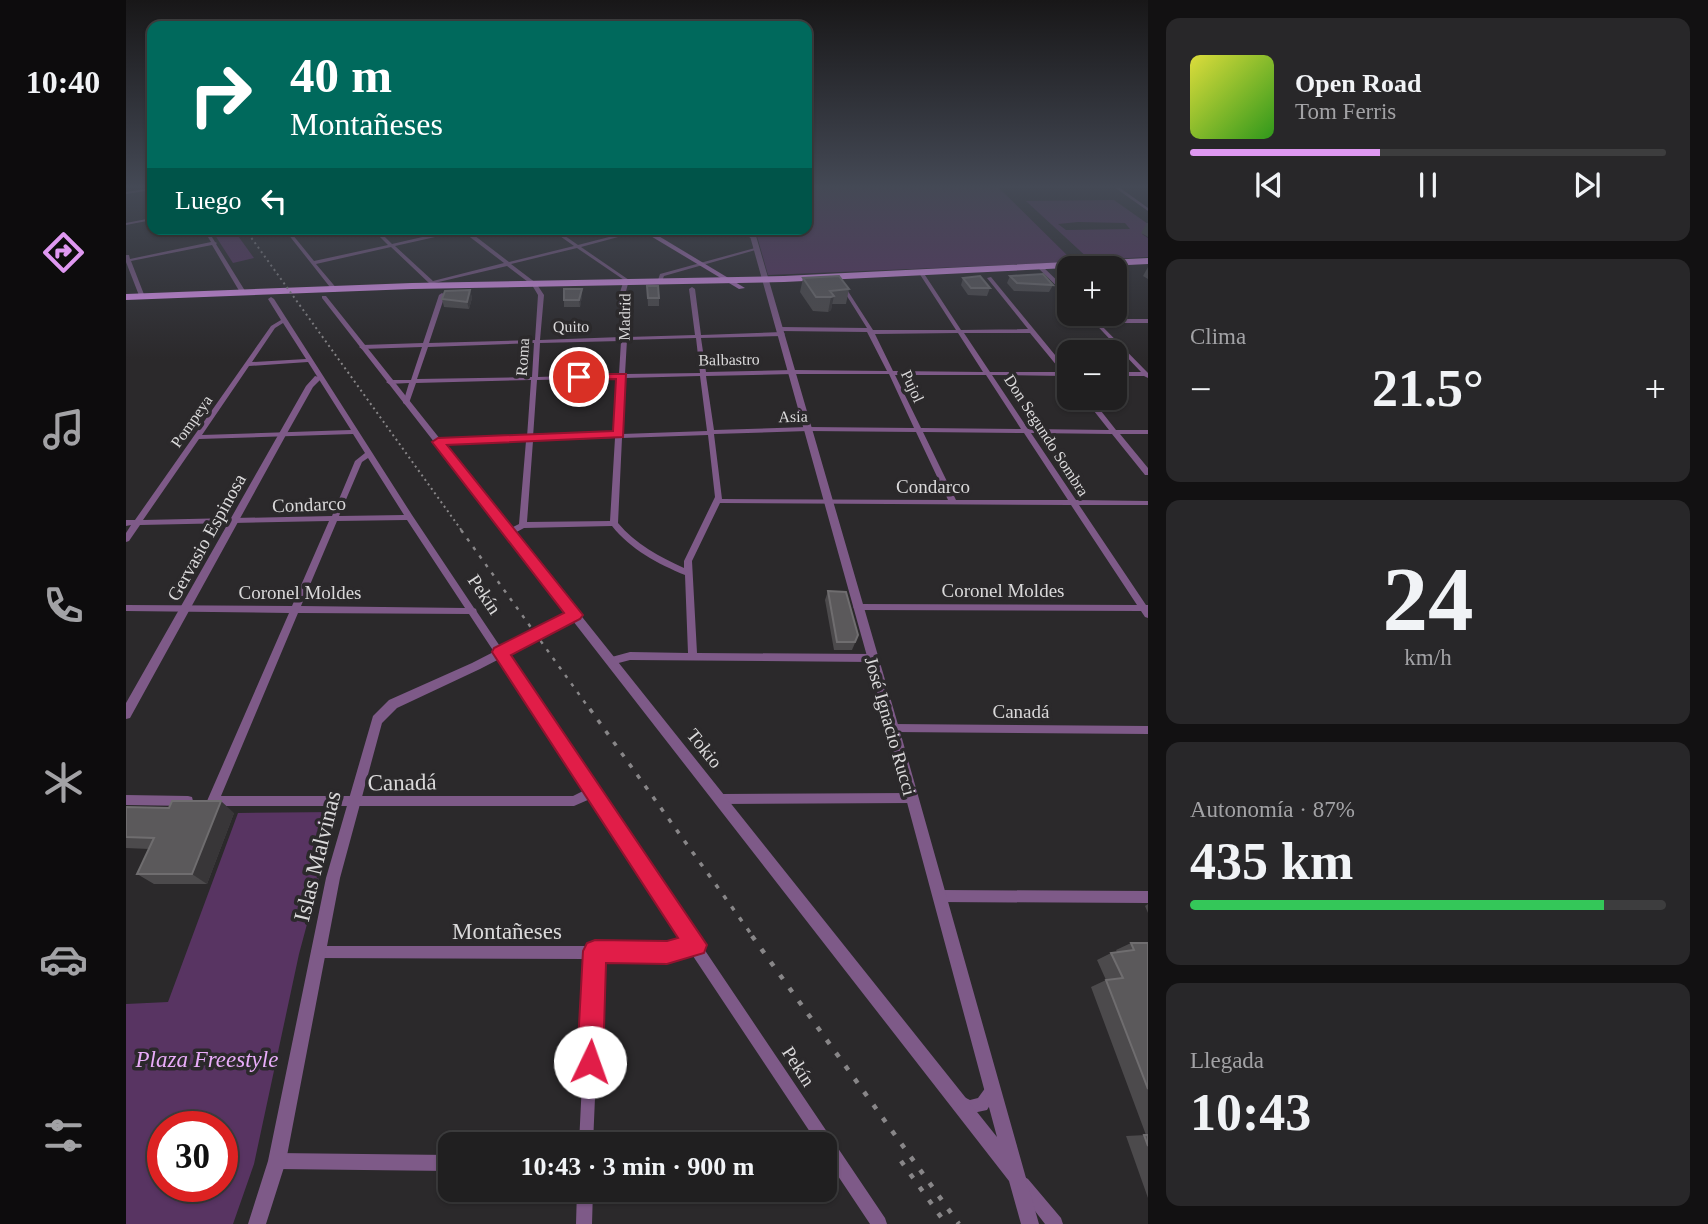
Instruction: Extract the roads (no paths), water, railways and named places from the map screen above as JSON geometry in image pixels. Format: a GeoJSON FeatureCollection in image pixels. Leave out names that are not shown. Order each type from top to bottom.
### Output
{"type":"FeatureCollection","features":[{"type":"Feature","properties":{"kind":"highway"},"geometry":{"type":"LineString","coordinates":[[625,286],[660,280],[730,279],[766,284],[842,285],[1039,266],[1148,261]]}},
{"type":"Feature","properties":{"kind":"highway"},"geometry":{"type":"LineString","coordinates":[[1127,272],[1148,271]]}},
{"type":"Feature","properties":{"kind":"highway"},"geometry":{"type":"LineString","coordinates":[[126,306],[324,297],[442,295],[537,288],[741,288],[766,284],[924,276],[989,278],[1057,274]]}},
{"type":"Feature","properties":{"kind":"highway"},"geometry":{"type":"LineString","coordinates":[[126,297],[432,284],[537,288]]}},
{"type":"Feature","properties":{"kind":"main road"},"geometry":{"type":"LineString","coordinates":[[671,244],[741,288]]}},
{"type":"Feature","properties":{"kind":"street"},"geometry":{"type":"LineString","coordinates":[[142,297],[127,259],[209,244]]}},
{"type":"Feature","properties":{"kind":"street"},"geometry":{"type":"LineString","coordinates":[[216,244],[244,294]]}},
{"type":"Feature","properties":{"kind":"street"},"geometry":{"type":"LineString","coordinates":[[298,244],[335,290]]}},
{"type":"Feature","properties":{"kind":"street"},"geometry":{"type":"LineString","coordinates":[[313,263],[399,244]]}},
{"type":"Feature","properties":{"kind":"street"},"geometry":{"type":"LineString","coordinates":[[482,244],[537,288]]}},
{"type":"Feature","properties":{"kind":"street","name":"Madrid"},"geometry":{"type":"LineString","coordinates":[[575,244],[625,286],[614,523]]}},
{"type":"Feature","properties":{"kind":"street"},"geometry":{"type":"LineString","coordinates":[[391,246],[432,284],[585,244]]}},
{"type":"Feature","properties":{"kind":"street","name":"José Ignacio Rucci"},"geometry":{"type":"LineString","coordinates":[[755,244],[1030,1224]]}},
{"type":"Feature","properties":{"kind":"street"},"geometry":{"type":"LineString","coordinates":[[660,280],[662,275],[757,249]]}},
{"type":"Feature","properties":{"kind":"street"},"geometry":{"type":"LineString","coordinates":[[1039,266],[1057,282]]}},
{"type":"Feature","properties":{"kind":"street","name":"Don Segundo Sombra"},"geometry":{"type":"LineString","coordinates":[[924,276],[1147,610]]}},
{"type":"Feature","properties":{"kind":"street"},"geometry":{"type":"LineString","coordinates":[[989,278],[1057,361]]}},
{"type":"Feature","properties":{"kind":"street","name":"Pujol"},"geometry":{"type":"LineString","coordinates":[[842,285],[891,373],[953,502]]}},
{"type":"Feature","properties":{"kind":"street","name":"Roma"},"geometry":{"type":"LineString","coordinates":[[523,525],[535,379],[537,288]]}},
{"type":"Feature","properties":{"kind":"street"},"geometry":{"type":"LineString","coordinates":[[692,289],[705,374],[718,501],[690,552],[688,573],[693,656]]}},
{"type":"Feature","properties":{"kind":"street"},"geometry":{"type":"LineString","coordinates":[[406,403],[428,344],[442,295]]}},
{"type":"Feature","properties":{"kind":"street","name":"Tokio"},"geometry":{"type":"LineString","coordinates":[[324,297],[1055,1224]]}},
{"type":"Feature","properties":{"kind":"street","name":"Pekín"},"geometry":{"type":"LineString","coordinates":[[271,299],[318,378],[696,945],[814,1132]]}},
{"type":"Feature","properties":{"kind":"street","name":"Pompeya"},"geometry":{"type":"LineString","coordinates":[[126,539],[273,327],[282,321]]}},
{"type":"Feature","properties":{"kind":"street"},"geometry":{"type":"LineString","coordinates":[[1127,321],[1148,321]]}},
{"type":"Feature","properties":{"kind":"street"},"geometry":{"type":"LineString","coordinates":[[1100,326],[1147,374]]}},
{"type":"Feature","properties":{"kind":"street","name":"Quito"},"geometry":{"type":"LineString","coordinates":[[362,347],[781,331],[1033,331]]}},
{"type":"Feature","properties":{"kind":"street"},"geometry":{"type":"LineString","coordinates":[[247,364],[307,361]]}},
{"type":"Feature","properties":{"kind":"street","name":"Balbastro"},"geometry":{"type":"LineString","coordinates":[[389,382],[793,372],[1057,375]]}},
{"type":"Feature","properties":{"kind":"street"},"geometry":{"type":"LineString","coordinates":[[1127,374],[1147,374]]}},
{"type":"Feature","properties":{"kind":"street","name":"Gervasio Espinosa"},"geometry":{"type":"LineString","coordinates":[[126,714],[310,386],[318,378]]}},
{"type":"Feature","properties":{"kind":"street"},"geometry":{"type":"LineString","coordinates":[[1096,410],[1148,473]]}},
{"type":"Feature","properties":{"kind":"street","name":"Asia"},"geometry":{"type":"LineString","coordinates":[[438,442],[808,429],[1148,432]]}},
{"type":"Feature","properties":{"kind":"street"},"geometry":{"type":"LineString","coordinates":[[198,437],[354,432]]}},
{"type":"Feature","properties":{"kind":"street"},"geometry":{"type":"LineString","coordinates":[[213,802],[298,610],[359,461],[368,453]]}},
{"type":"Feature","properties":{"kind":"street","name":"Condarco"},"geometry":{"type":"LineString","coordinates":[[718,501],[1148,503]]}},
{"type":"Feature","properties":{"kind":"street","name":"Condarco"},"geometry":{"type":"LineString","coordinates":[[126,523],[409,517]]}},
{"type":"Feature","properties":{"kind":"street"},"geometry":{"type":"LineString","coordinates":[[508,533],[523,525],[614,523],[620,531],[664,563],[688,573]]}},
{"type":"Feature","properties":{"kind":"street","name":"Coronel Moldes"},"geometry":{"type":"LineString","coordinates":[[857,607],[1147,610]]}},
{"type":"Feature","properties":{"kind":"street","name":"Coronel Moldes"},"geometry":{"type":"LineString","coordinates":[[126,608],[473,611]]}},
{"type":"Feature","properties":{"kind":"street","name":"Islas Malvinas"},"geometry":{"type":"LineString","coordinates":[[257,1224],[277,1161],[317,952],[372,732],[383,712],[575,615]]}},
{"type":"Feature","properties":{"kind":"street"},"geometry":{"type":"LineString","coordinates":[[611,661],[630,656],[871,658]]}},
{"type":"Feature","properties":{"kind":"street","name":"Canadá"},"geometry":{"type":"LineString","coordinates":[[893,728],[1148,730]]}},
{"type":"Feature","properties":{"kind":"street","name":"Canadá"},"geometry":{"type":"LineString","coordinates":[[126,800],[355,803],[575,801],[593,792]]}},
{"type":"Feature","properties":{"kind":"street"},"geometry":{"type":"LineString","coordinates":[[721,799],[912,798]]}},
{"type":"Feature","properties":{"kind":"street"},"geometry":{"type":"LineString","coordinates":[[939,895],[1148,897]]}},
{"type":"Feature","properties":{"kind":"street","name":"Montañeses"},"geometry":{"type":"LineString","coordinates":[[317,952],[667,953],[696,945]]}},
{"type":"Feature","properties":{"kind":"street"},"geometry":{"type":"LineString","coordinates":[[587,1132],[595,951]]}},
{"type":"Feature","properties":{"kind":"street"},"geometry":{"type":"LineString","coordinates":[[951,1093],[968,1107],[974,1107],[987,1101],[992,1087]]}},
{"type":"Feature","properties":{"kind":"street"},"geometry":{"type":"LineString","coordinates":[[277,1161],[438,1163]]}},
{"type":"Feature","properties":{"kind":"street","name":"Pekín"},"geometry":{"type":"LineString","coordinates":[[837,1166],[879,1224]]}},
{"type":"Feature","properties":{"kind":"street"},"geometry":{"type":"LineString","coordinates":[[584,1224],[585,1202]]}},
{"type":"Feature","properties":{"kind":"railway"},"geometry":{"type":"LineString","coordinates":[[256,244],[462,531]]}},
{"type":"Feature","properties":{"kind":"railway"},"geometry":{"type":"LineString","coordinates":[[461,530],[591,711]]}},
{"type":"Feature","properties":{"kind":"railway"},"geometry":{"type":"LineString","coordinates":[[590,709],[754,938]]}},
{"type":"Feature","properties":{"kind":"railway"},"geometry":{"type":"LineString","coordinates":[[752,936],[959,1224]]}},
{"type":"Feature","properties":{"kind":"railway"},"geometry":{"type":"LineString","coordinates":[[901,1161],[946,1224]]}},
{"type":"Feature","properties":{"kind":"park label","name":"Plaza Freestyle"},"geometry":{"type":"Point","coordinates":[207,1059]}}]}
